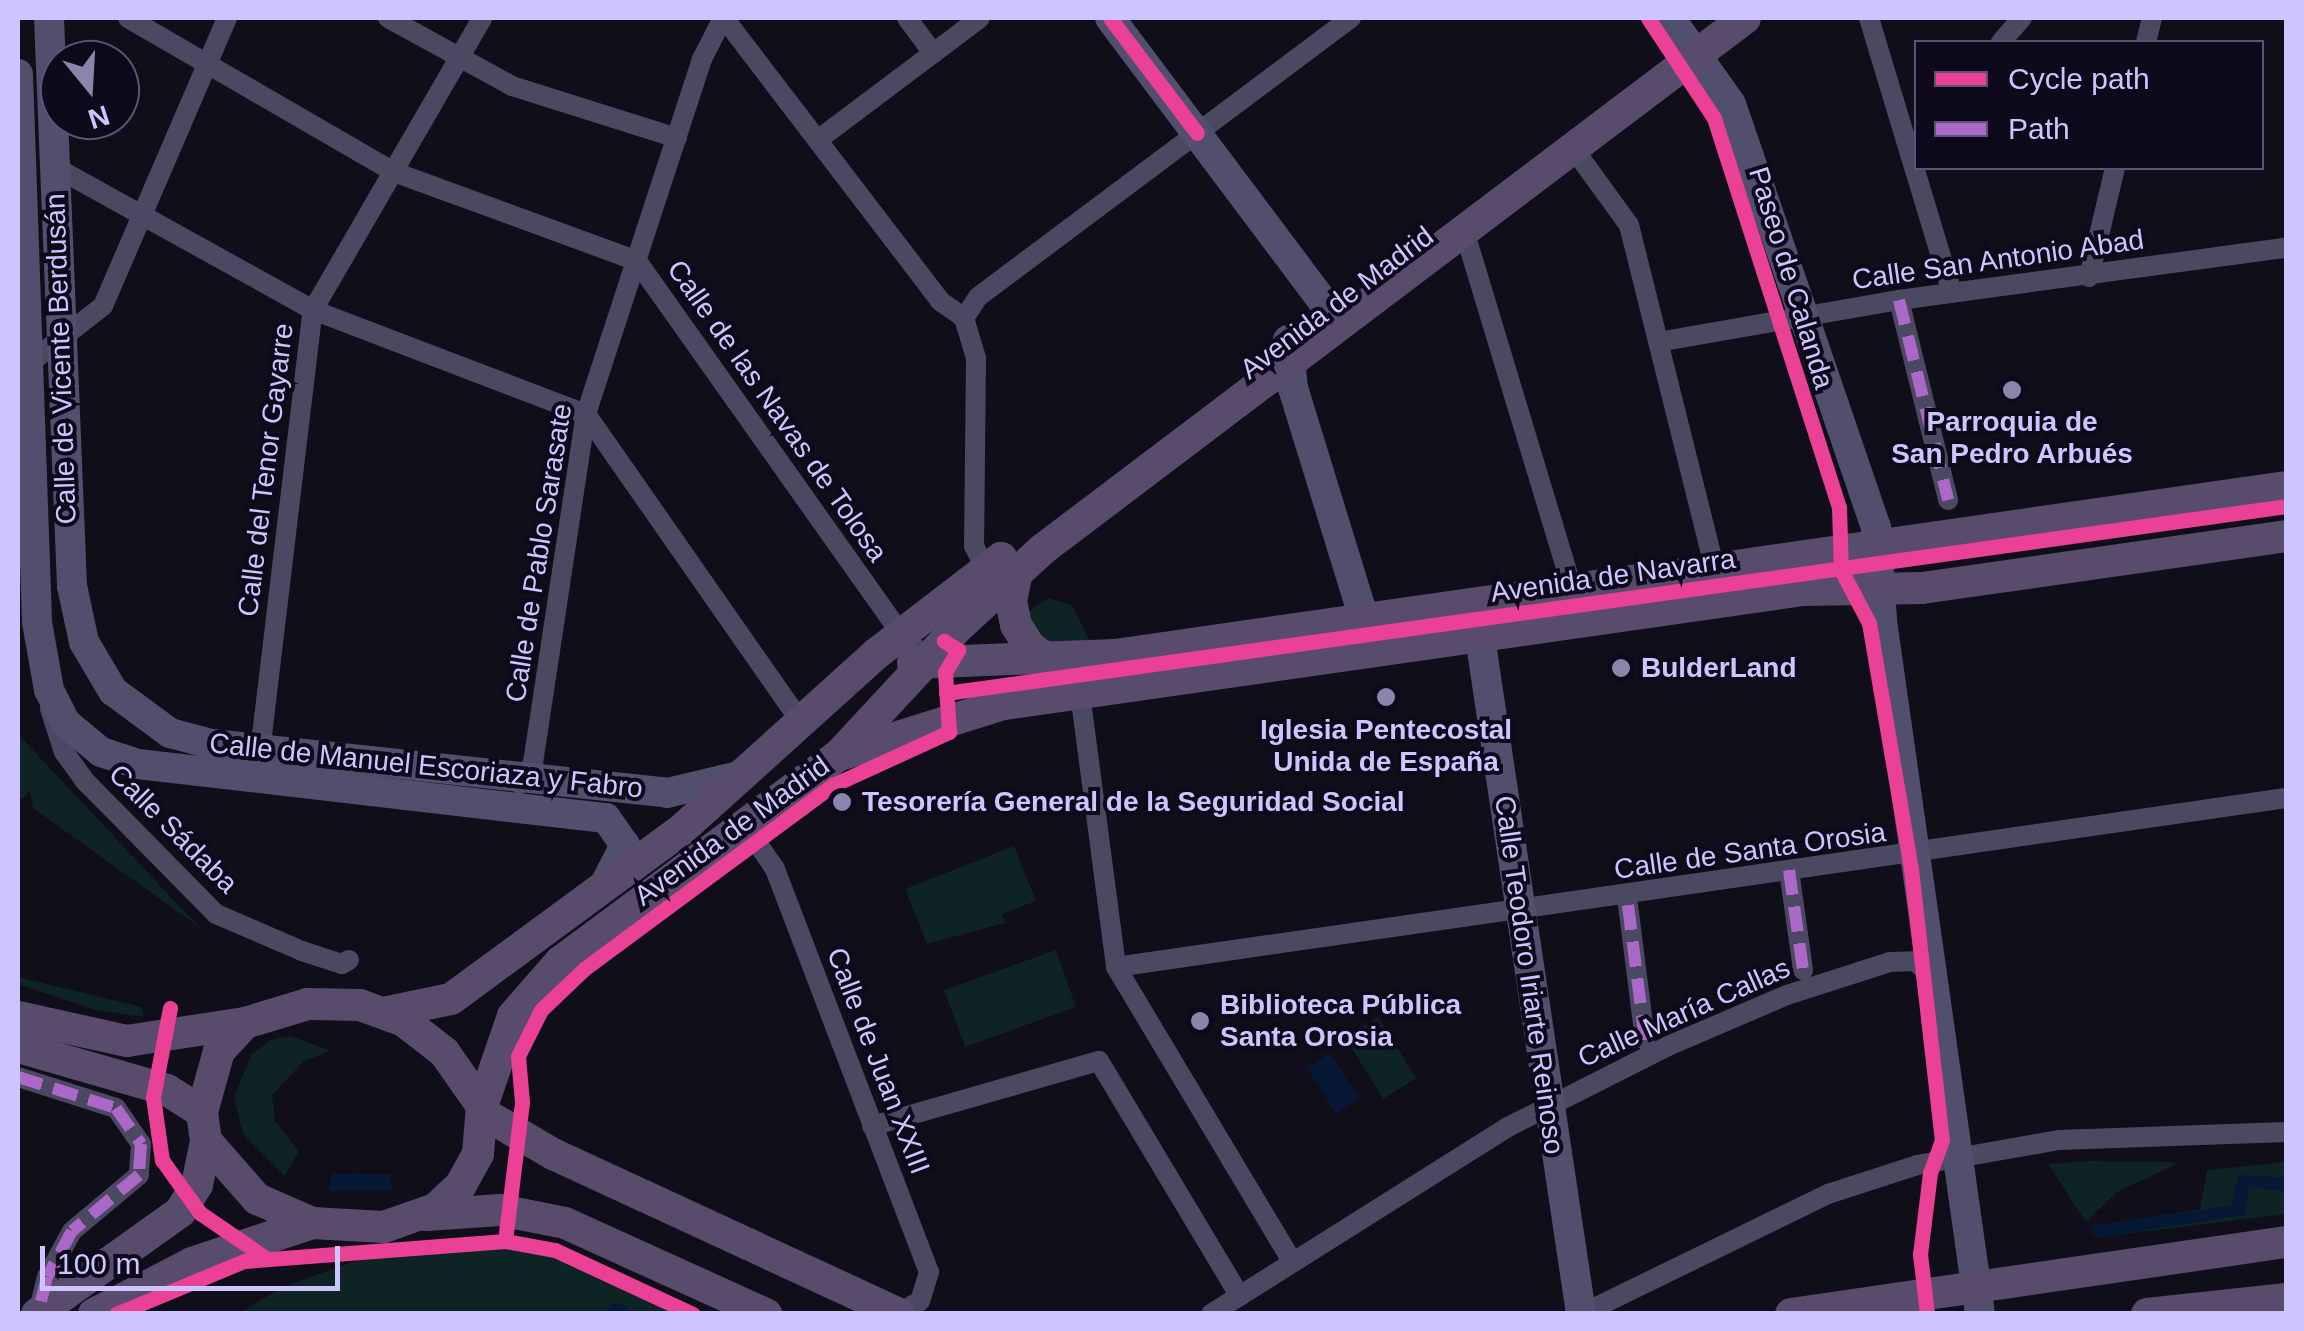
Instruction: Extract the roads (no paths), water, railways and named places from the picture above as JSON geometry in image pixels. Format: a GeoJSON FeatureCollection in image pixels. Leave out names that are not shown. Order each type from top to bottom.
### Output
{"type":"FeatureCollection","features":[{"type":"Feature","properties":{"kind":"main road","name":"Calle de Vicente Berdusán"},"geometry":{"type":"LineString","coordinates":[[49,18],[68,542],[84,642],[113,691]]}},
{"type":"Feature","properties":{"kind":"main road"},"geometry":{"type":"LineString","coordinates":[[1110,18],[1340,312]]}},
{"type":"Feature","properties":{"kind":"main road","name":"Avenida de Madrid"},"geometry":{"type":"LineString","coordinates":[[388,1012],[451,999],[604,887],[752,772],[902,635],[1002,571],[1288,353],[1684,36],[1713,18]]}},
{"type":"Feature","properties":{"kind":"main road","name":"Avenida de Madrid"},"geometry":{"type":"LineString","coordinates":[[1340,312],[1464,230],[1573,148],[1684,36],[1745,18]]}},
{"type":"Feature","properties":{"kind":"main road","name":"Paseo de Calanda"},"geometry":{"type":"LineString","coordinates":[[1684,36],[1731,104],[1874,517],[1878,588],[1978,1299]]}},
{"type":"Feature","properties":{"kind":"main road","name":"Calle de Vicente Berdusán"},"geometry":{"type":"LineString","coordinates":[[18,74],[28,365],[26,592],[49,690],[82,755]]}},
{"type":"Feature","properties":{"kind":"main road"},"geometry":{"type":"LineString","coordinates":[[1288,353],[1367,620],[1416,646]]}},
{"type":"Feature","properties":{"kind":"main road","name":"Avenida de Navarra"},"geometry":{"type":"LineString","coordinates":[[839,690],[927,661],[1052,662],[2286,487]]}},
{"type":"Feature","properties":{"kind":"main road","name":"Avenida de Navarra"},"geometry":{"type":"LineString","coordinates":[[839,755],[965,711],[1080,693],[1827,587],[1922,588],[2286,536]]}},
{"type":"Feature","properties":{"kind":"main road"},"geometry":{"type":"LineString","coordinates":[[26,592],[68,542]]}},
{"type":"Feature","properties":{"kind":"main road"},"geometry":{"type":"LineString","coordinates":[[1002,571],[1016,625],[1030,646],[1052,662]]}},
{"type":"Feature","properties":{"kind":"main road","name":"Avenida de Madrid"},"geometry":{"type":"LineString","coordinates":[[483,1110],[507,1026],[540,980],[839,755],[927,661],[1002,571]]}},
{"type":"Feature","properties":{"kind":"main road","name":"Calle Teodoro Iriarte Reinoso"},"geometry":{"type":"LineString","coordinates":[[1480,637],[1546,1105],[1581,1314]]}},
{"type":"Feature","properties":{"kind":"main road","name":"Calle de Manuel Escoriaza y Fabro"},"geometry":{"type":"LineString","coordinates":[[113,691],[170,733],[264,749],[684,792],[752,772]]}},
{"type":"Feature","properties":{"kind":"main road","name":"Calle de Manuel Escoriaza y Fabro"},"geometry":{"type":"LineString","coordinates":[[82,755],[606,818],[625,845],[622,862],[604,887]]}},
{"type":"Feature","properties":{"kind":"main road"},"geometry":{"type":"LineString","coordinates":[[18,1017],[127,1041],[245,1022],[308,1004],[388,1012],[444,1052],[483,1110],[553,1154],[899,1313]]}},
{"type":"Feature","properties":{"kind":"main road"},"geometry":{"type":"LineString","coordinates":[[37,1313],[180,1212],[197,1185],[215,1060],[245,1022]]}},
{"type":"Feature","properties":{"kind":"main road"},"geometry":{"type":"LineString","coordinates":[[18,1047],[167,1090],[204,1126],[256,1199],[312,1224]]}},
{"type":"Feature","properties":{"kind":"main road"},"geometry":{"type":"LineString","coordinates":[[422,1215],[466,1178],[482,1143],[483,1110]]}},
{"type":"Feature","properties":{"kind":"main road"},"geometry":{"type":"LineString","coordinates":[[94,1314],[192,1263],[312,1224],[384,1227],[422,1215],[500,1210],[565,1223],[766,1314]]}},
{"type":"Feature","properties":{"kind":"main road"},"geometry":{"type":"LineString","coordinates":[[1791,1314],[1978,1299],[2286,1242]]}},
{"type":"Feature","properties":{"kind":"main road"},"geometry":{"type":"LineString","coordinates":[[2147,1314],[2286,1299]]}},
{"type":"Feature","properties":{"kind":"street","name":"Calle de las Navas de Tolosa"},"geometry":{"type":"LineString","coordinates":[[128,18],[394,172],[637,260],[902,635],[927,661]]}},
{"type":"Feature","properties":{"kind":"street"},"geometry":{"type":"LineString","coordinates":[[28,365],[103,306],[227,18]]}},
{"type":"Feature","properties":{"kind":"street"},"geometry":{"type":"LineString","coordinates":[[388,18],[512,86],[676,138]]}},
{"type":"Feature","properties":{"kind":"street","name":"Calle del Tenor Gayarre"},"geometry":{"type":"LineString","coordinates":[[264,749],[313,310],[482,18]]}},
{"type":"Feature","properties":{"kind":"street"},"geometry":{"type":"LineString","coordinates":[[724,18],[940,301],[964,318],[976,358],[974,540],[1002,571]]}},
{"type":"Feature","properties":{"kind":"street","name":"Calle de Pablo Sarasate"},"geometry":{"type":"LineString","coordinates":[[528,777],[586,414],[676,138],[724,18]]}},
{"type":"Feature","properties":{"kind":"street"},"geometry":{"type":"LineString","coordinates":[[908,18],[933,53]]}},
{"type":"Feature","properties":{"kind":"street"},"geometry":{"type":"LineString","coordinates":[[819,139],[980,18]]}},
{"type":"Feature","properties":{"kind":"street"},"geometry":{"type":"LineString","coordinates":[[964,318],[978,297],[1352,18]]}},
{"type":"Feature","properties":{"kind":"street"},"geometry":{"type":"LineString","coordinates":[[1869,18],[1914,159]]}},
{"type":"Feature","properties":{"kind":"street"},"geometry":{"type":"LineString","coordinates":[[2003,40],[2022,18]]}},
{"type":"Feature","properties":{"kind":"street"},"geometry":{"type":"LineString","coordinates":[[1573,148],[1630,225],[1715,571]]}},
{"type":"Feature","properties":{"kind":"street"},"geometry":{"type":"LineString","coordinates":[[55,168],[313,310],[586,414],[803,725]]}},
{"type":"Feature","properties":{"kind":"street"},"geometry":{"type":"LineString","coordinates":[[2089,276],[2116,170]]}},
{"type":"Feature","properties":{"kind":"street"},"geometry":{"type":"LineString","coordinates":[[1918,172],[1952,292]]}},
{"type":"Feature","properties":{"kind":"street"},"geometry":{"type":"LineString","coordinates":[[1464,230],[1573,590]]}},
{"type":"Feature","properties":{"kind":"street","name":"Calle San Antonio Abad"},"geometry":{"type":"LineString","coordinates":[[1658,342],[1898,300],[2286,248]]}},
{"type":"Feature","properties":{"kind":"street"},"geometry":{"type":"LineString","coordinates":[[1898,300],[1948,500]]}},
{"type":"Feature","properties":{"kind":"street"},"geometry":{"type":"LineString","coordinates":[[1080,693],[1116,967],[1292,1262]]}},
{"type":"Feature","properties":{"kind":"street"},"geometry":{"type":"LineString","coordinates":[[264,749],[294,781]]}},
{"type":"Feature","properties":{"kind":"street","name":"Calle Sádaba"},"geometry":{"type":"LineString","coordinates":[[82,755],[216,914],[342,964],[349,960]]}},
{"type":"Feature","properties":{"kind":"street"},"geometry":{"type":"LineString","coordinates":[[432,796],[501,792],[528,777]]}},
{"type":"Feature","properties":{"kind":"street","name":"Calle de Santa Orosia"},"geometry":{"type":"LineString","coordinates":[[1116,967],[2286,798]]}},
{"type":"Feature","properties":{"kind":"street","name":"Calle de Juan XXIII"},"geometry":{"type":"LineString","coordinates":[[744,824],[775,868],[929,1272],[920,1301],[899,1313]]}},
{"type":"Feature","properties":{"kind":"street"},"geometry":{"type":"LineString","coordinates":[[1789,870],[1803,970]]}},
{"type":"Feature","properties":{"kind":"street"},"geometry":{"type":"LineString","coordinates":[[1628,905],[1644,1040]]}},
{"type":"Feature","properties":{"kind":"street","name":"Calle María Callas"},"geometry":{"type":"LineString","coordinates":[[1211,1314],[1546,1105],[1815,986],[1908,959],[1931,976]]}},
{"type":"Feature","properties":{"kind":"street"},"geometry":{"type":"LineString","coordinates":[[872,1126],[1099,1062],[1239,1295]]}},
{"type":"Feature","properties":{"kind":"street"},"geometry":{"type":"LineString","coordinates":[[18,1077],[116,1108],[141,1144],[139,1175],[72,1230],[47,1276],[37,1313]]}},
{"type":"Feature","properties":{"kind":"street"},"geometry":{"type":"LineString","coordinates":[[1581,1314],[1828,1194],[1957,1156],[2060,1140],[2286,1132]]}},
{"type":"Feature","properties":{"kind":"water"},"geometry":{"type":"Polygon","coordinates":[[[1330,1053],[1360,1099],[1336,1114],[1307,1068],[1330,1053]]]}},
{"type":"Feature","properties":{"kind":"water"},"geometry":{"type":"Polygon","coordinates":[[[332,1173],[390,1174],[393,1191],[328,1191],[332,1173]]]}},
{"type":"Feature","properties":{"kind":"water"},"geometry":{"type":"Polygon","coordinates":[[[2238,1175],[2286,1178],[2286,1191],[2249,1187],[2245,1215],[2093,1238],[2092,1226],[2232,1205],[2238,1175]]]}},
{"type":"Feature","properties":{"kind":"place","name":"Parroquia de San Pedro Arbués"},"geometry":{"type":"Point","coordinates":[2012,390]}},
{"type":"Feature","properties":{"kind":"place","name":"BulderLand"},"geometry":{"type":"Point","coordinates":[1621,668]}},
{"type":"Feature","properties":{"kind":"place","name":"Iglesia Pentecostal Unida de España"},"geometry":{"type":"Point","coordinates":[1386,697]}},
{"type":"Feature","properties":{"kind":"place","name":"Tesorería General de la Seguridad Social"},"geometry":{"type":"Point","coordinates":[842,802]}},
{"type":"Feature","properties":{"kind":"place","name":"Biblioteca Pública Santa Orosia"},"geometry":{"type":"Point","coordinates":[1200,1021]}}]}
